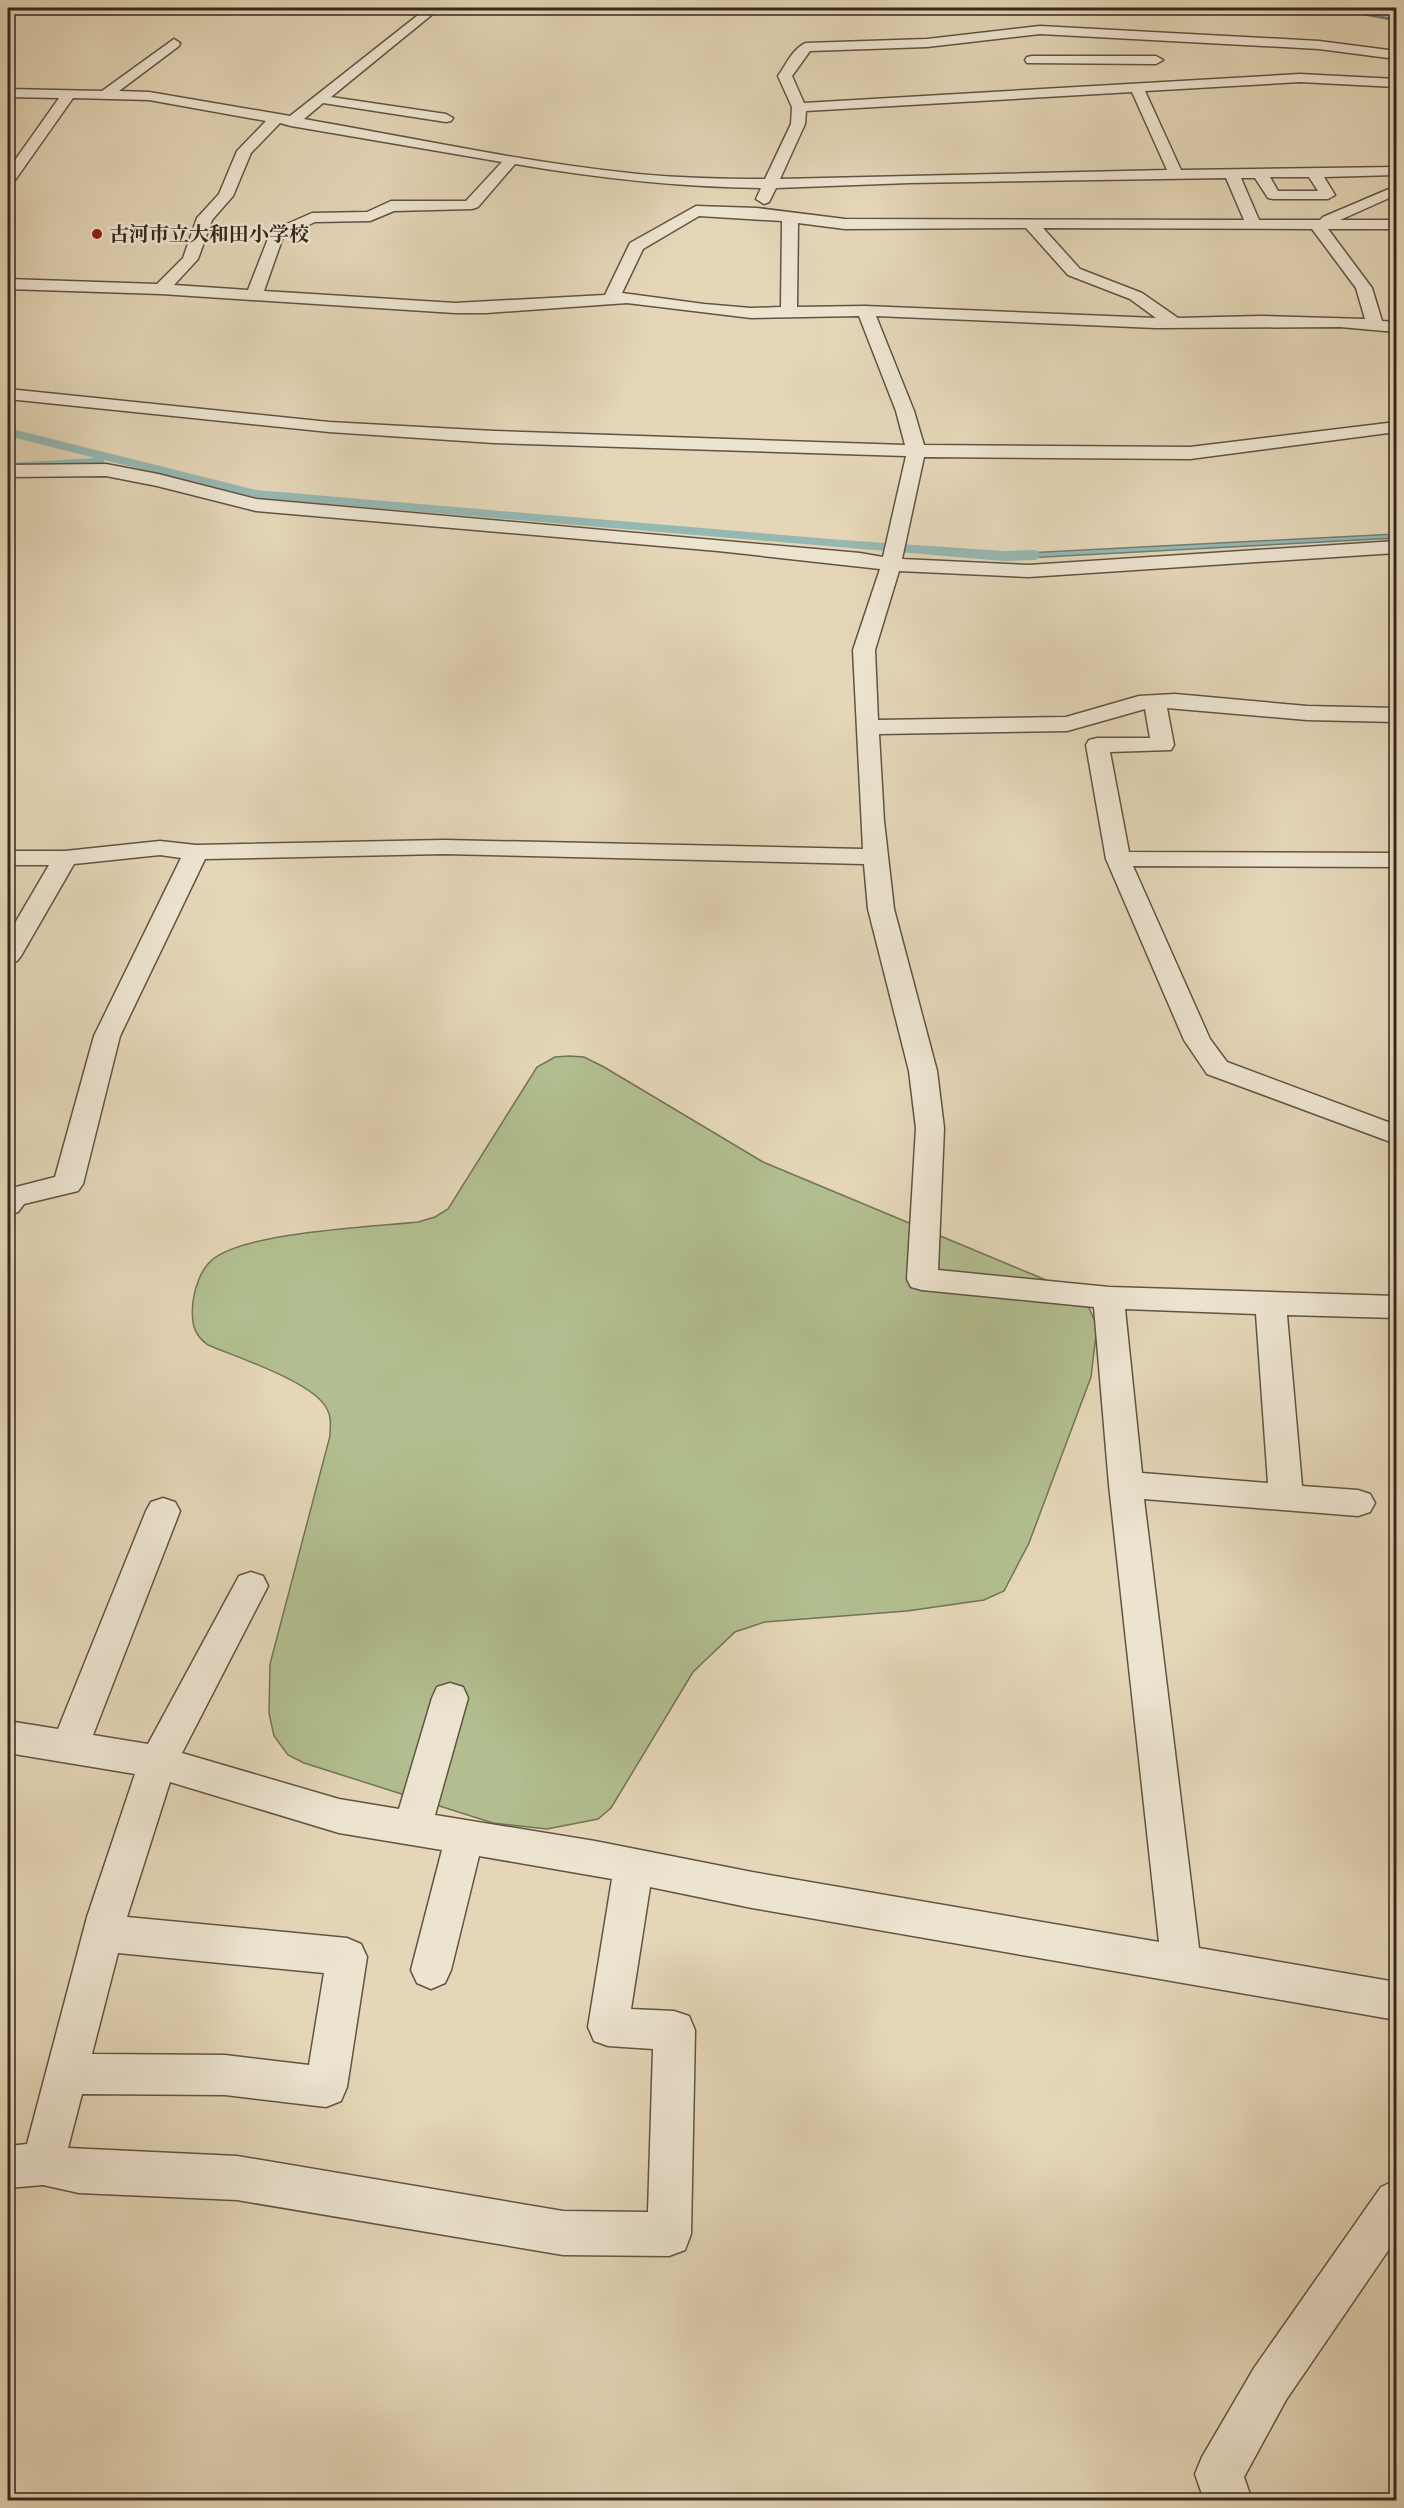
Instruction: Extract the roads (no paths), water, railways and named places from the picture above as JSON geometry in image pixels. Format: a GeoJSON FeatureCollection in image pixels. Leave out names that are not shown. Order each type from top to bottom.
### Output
{"type":"FeatureCollection","features":[{"type":"Feature","properties":{"kind":"street"},"geometry":{"type":"LineString","coordinates":[[161,289],[190,259],[201,225],[226,196],[244,151],[283,120],[320,99],[434,8]]}},
{"type":"Feature","properties":{"kind":"street"},"geometry":{"type":"LineString","coordinates":[[757,213],[798,124],[799,107],[785,76],[797,57],[807,47],[929,43],[1050,30],[1155,48]]}},
{"type":"Feature","properties":{"kind":"street"},"geometry":{"type":"LineString","coordinates":[[1018,33],[1025,69],[1048,92],[1300,78],[1396,86]]}},
{"type":"Feature","properties":{"kind":"street"},"geometry":{"type":"LineString","coordinates":[[964,38],[977,43],[985,53]]}},
{"type":"Feature","properties":{"kind":"street"},"geometry":{"type":"LineString","coordinates":[[107,94],[174,43]]}},
{"type":"Feature","properties":{"kind":"street"},"geometry":{"type":"LineString","coordinates":[[929,43],[938,55]]}},
{"type":"Feature","properties":{"kind":"street"},"geometry":{"type":"LineString","coordinates":[[799,107],[1155,48],[1319,45],[1396,56]]}},
{"type":"Feature","properties":{"kind":"street"},"geometry":{"type":"LineString","coordinates":[[1155,48],[1161,85]]}},
{"type":"Feature","properties":{"kind":"street"},"geometry":{"type":"LineString","coordinates":[[1025,69],[1048,92]]}},
{"type":"Feature","properties":{"kind":"street"},"geometry":{"type":"LineString","coordinates":[[1136,86],[1176,176]]}},
{"type":"Feature","properties":{"kind":"street"},"geometry":{"type":"LineString","coordinates":[[8,93],[149,96],[512,159],[636,178],[701,183],[772,184],[909,179],[1396,171]]}},
{"type":"Feature","properties":{"kind":"street"},"geometry":{"type":"LineString","coordinates":[[10,173],[70,93]]}},
{"type":"Feature","properties":{"kind":"street"},"geometry":{"type":"LineString","coordinates":[[320,99],[446,118]]}},
{"type":"Feature","properties":{"kind":"street"},"geometry":{"type":"LineString","coordinates":[[1317,225],[1391,193],[1373,172],[1365,152]]}},
{"type":"Feature","properties":{"kind":"street"},"geometry":{"type":"LineString","coordinates":[[254,296],[276,234],[312,218],[370,216],[391,206],[467,206],[473,204],[512,159]]}},
{"type":"Feature","properties":{"kind":"street"},"geometry":{"type":"LineString","coordinates":[[1260,174],[1274,195],[1328,195],[1314,173]]}},
{"type":"Feature","properties":{"kind":"street"},"geometry":{"type":"LineString","coordinates":[[1232,174],[1254,226]]}},
{"type":"Feature","properties":{"kind":"street"},"geometry":{"type":"LineString","coordinates":[[696,211],[701,183]]}},
{"type":"Feature","properties":{"kind":"street"},"geometry":{"type":"LineString","coordinates":[[612,298],[636,246],[696,211],[757,213],[845,224],[1396,225]]}},
{"type":"Feature","properties":{"kind":"street"},"geometry":{"type":"LineString","coordinates":[[789,312],[790,217]]}},
{"type":"Feature","properties":{"kind":"street"},"geometry":{"type":"LineString","coordinates":[[1030,223],[1074,272],[1136,296],[1173,322]]}},
{"type":"Feature","properties":{"kind":"street"},"geometry":{"type":"LineString","coordinates":[[1317,225],[1364,288],[1375,325]]}},
{"type":"Feature","properties":{"kind":"street"},"geometry":{"type":"LineString","coordinates":[[8,284],[161,289],[402,306],[476,308],[637,298],[705,309],[751,313],[865,310],[1173,322],[1261,321],[1396,327]]}},
{"type":"Feature","properties":{"kind":"street"},"geometry":{"type":"LineString","coordinates":[[865,310],[905,411],[916,451],[891,565],[864,650],[872,821],[881,909],[923,1071],[930,1128],[922,1279],[1109,1298],[1396,1307]]}},
{"type":"Feature","properties":{"kind":"street"},"geometry":{"type":"LineString","coordinates":[[8,394],[340,428],[494,437],[916,451],[1190,453],[1396,427]]}},
{"type":"Feature","properties":{"kind":"street"},"geometry":{"type":"LineString","coordinates":[[8,471],[63,465],[158,480],[256,505],[860,558],[891,565],[1029,571],[1396,547]]}},
{"type":"Feature","properties":{"kind":"street"},"geometry":{"type":"LineString","coordinates":[[868,727],[1067,724],[1139,703],[1175,701],[1308,713],[1396,715]]}},
{"type":"Feature","properties":{"kind":"street"},"geometry":{"type":"LineString","coordinates":[[1155,702],[1163,745],[1097,745],[1118,859],[1197,1040],[1217,1068],[1396,1135]]}},
{"type":"Feature","properties":{"kind":"street"},"geometry":{"type":"LineString","coordinates":[[8,858],[65,858],[160,848],[196,852],[444,847],[877,857]]}},
{"type":"Feature","properties":{"kind":"street"},"geometry":{"type":"LineString","coordinates":[[8,1205],[14,1197],[68,1184],[107,1036],[196,852]]}},
{"type":"Feature","properties":{"kind":"street"},"geometry":{"type":"LineString","coordinates":[[8,956],[65,858]]}},
{"type":"Feature","properties":{"kind":"street"},"geometry":{"type":"LineString","coordinates":[[1118,859],[1396,860]]}},
{"type":"Feature","properties":{"kind":"street"},"geometry":{"type":"LineString","coordinates":[[1109,1298],[1126,1485],[1181,1964]]}},
{"type":"Feature","properties":{"kind":"street"},"geometry":{"type":"LineString","coordinates":[[1271,1303],[1286,1497]]}},
{"type":"Feature","properties":{"kind":"street"},"geometry":{"type":"LineString","coordinates":[[1126,1485],[1358,1503]]}},
{"type":"Feature","properties":{"kind":"street"},"geometry":{"type":"LineString","coordinates":[[69,1748],[163,1511]]}},
{"type":"Feature","properties":{"kind":"street"},"geometry":{"type":"LineString","coordinates":[[251,1586],[158,1762],[103,1933],[67,2074],[25,2166],[79,2172],[237,2178],[563,2233],[669,2234],[674,2030],[608,2026],[634,1866]]}},
{"type":"Feature","properties":{"kind":"street"},"geometry":{"type":"LineString","coordinates":[[412,1828],[450,1698]]}},
{"type":"Feature","properties":{"kind":"street"},"geometry":{"type":"LineString","coordinates":[[8,1737],[158,1762],[339,1816],[465,1836],[752,1890],[1396,2001]]}},
{"type":"Feature","properties":{"kind":"street"},"geometry":{"type":"LineString","coordinates":[[431,1970],[465,1836]]}},
{"type":"Feature","properties":{"kind":"street"},"geometry":{"type":"LineString","coordinates":[[67,2074],[225,2076],[326,2087],[347,1956],[103,1933]]}},
{"type":"Feature","properties":{"kind":"street"},"geometry":{"type":"LineString","coordinates":[[1228,2500],[1219,2474],[1270,2384],[1396,2202]]}},
{"type":"Feature","properties":{"kind":"water"},"geometry":{"type":"Polygon","coordinates":[[[1396,534],[1396,538],[1005,559],[1004,554],[1396,534]]]}},
{"type":"Feature","properties":{"kind":"waterway"},"geometry":{"type":"LineString","coordinates":[[1333,8],[1396,20]]}},
{"type":"Feature","properties":{"kind":"waterway"},"geometry":{"type":"LineString","coordinates":[[8,432],[256,494],[842,544],[1004,556],[1035,555]]}},
{"type":"Feature","properties":{"kind":"waterway"},"geometry":{"type":"LineString","coordinates":[[8,467],[98,462]]}},
{"type":"Feature","properties":{"kind":"place","name":"古河市立大和田小学校"},"geometry":{"type":"Point","coordinates":[97,234]}}]}
